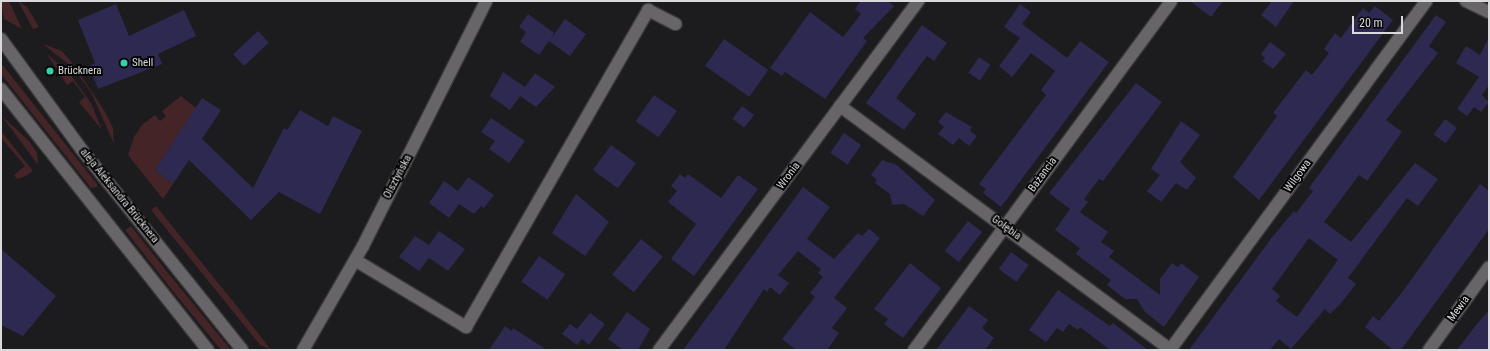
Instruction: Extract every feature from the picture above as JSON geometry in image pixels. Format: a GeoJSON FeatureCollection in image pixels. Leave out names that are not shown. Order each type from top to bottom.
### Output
{"type":"FeatureCollection","features":[{"type":"Feature","properties":{"kind":"street","name":"Olsztyńska"},"geometry":{"type":"LineString","coordinates":[[303,350],[355,260],[486,1]]}},
{"type":"Feature","properties":{"kind":"street","name":"Wronia"},"geometry":{"type":"LineString","coordinates":[[659,350],[918,1]]}},
{"type":"Feature","properties":{"kind":"street","name":"Bażancia"},"geometry":{"type":"LineString","coordinates":[[914,350],[1171,1]]}},
{"type":"Feature","properties":{"kind":"street","name":"Wilgowa"},"geometry":{"type":"LineString","coordinates":[[1170,350],[1426,1]]}},
{"type":"Feature","properties":{"kind":"street"},"geometry":{"type":"LineString","coordinates":[[1466,1],[1489,12]]}},
{"type":"Feature","properties":{"kind":"street"},"geometry":{"type":"LineString","coordinates":[[355,260],[466,327],[648,10],[676,24]]}},
{"type":"Feature","properties":{"kind":"street","name":"aleja Aleksandra Brücknera"},"geometry":{"type":"LineString","coordinates":[[1,39],[82,150],[242,350]]}},
{"type":"Feature","properties":{"kind":"street"},"geometry":{"type":"LineString","coordinates":[[1,89],[208,350]]}},
{"type":"Feature","properties":{"kind":"street","name":"Gołębia"},"geometry":{"type":"LineString","coordinates":[[840,106],[1170,350]]}},
{"type":"Feature","properties":{"kind":"street","name":"Mewia"},"geometry":{"type":"LineString","coordinates":[[1429,350],[1489,267]]}},
{"type":"Feature","properties":{"kind":"shaded area"},"geometry":{"type":"Polygon","coordinates":[[[1,1],[9,1],[22,29],[4,19],[1,1]]]}},
{"type":"Feature","properties":{"kind":"shaded area"},"geometry":{"type":"Polygon","coordinates":[[[18,1],[27,7],[39,27],[33,29],[18,1]]]}},
{"type":"Feature","properties":{"kind":"shaded area"},"geometry":{"type":"Polygon","coordinates":[[[43,44],[62,51],[74,65],[104,110],[113,128],[114,144],[91,92],[73,68],[43,44]]]}},
{"type":"Feature","properties":{"kind":"shaded area"},"geometry":{"type":"Polygon","coordinates":[[[47,54],[70,74],[91,103],[102,130],[79,102],[85,97],[73,81],[67,85],[47,54]]]}},
{"type":"Feature","properties":{"kind":"shaded area"},"geometry":{"type":"Polygon","coordinates":[[[1,63],[97,184],[97,187],[91,188],[1,74],[1,63]]]}},
{"type":"Feature","properties":{"kind":"shaded area"},"geometry":{"type":"Polygon","coordinates":[[[181,96],[196,108],[155,170],[173,184],[163,199],[128,155],[134,137],[142,125],[155,115],[160,121],[166,116],[162,111],[181,96]]]}},
{"type":"Feature","properties":{"kind":"shaded area"},"geometry":{"type":"Polygon","coordinates":[[[1,115],[29,141],[37,153],[38,165],[1,115]]]}},
{"type":"Feature","properties":{"kind":"shaded area"},"geometry":{"type":"Polygon","coordinates":[[[1,131],[33,171],[26,176],[17,179],[14,175],[25,166],[1,138],[1,131]]]}},
{"type":"Feature","properties":{"kind":"shaded area"},"geometry":{"type":"Polygon","coordinates":[[[156,206],[271,350],[260,345],[151,210],[156,206]]]}},
{"type":"Feature","properties":{"kind":"shaded area"},"geometry":{"type":"Polygon","coordinates":[[[131,226],[231,350],[221,350],[176,295],[125,230],[131,226]]]}},
{"type":"Feature","properties":{"kind":"building"},"geometry":{"type":"Polygon","coordinates":[[[861,1],[887,1],[894,6],[863,38],[867,41],[825,99],[785,72],[782,76],[770,68],[810,12],[843,37],[861,14],[855,9],[861,1]]]}},
{"type":"Feature","properties":{"kind":"building"},"geometry":{"type":"Polygon","coordinates":[[[1190,1],[1223,1],[1211,17],[1190,1]]]}},
{"type":"Feature","properties":{"kind":"building"},"geometry":{"type":"Polygon","coordinates":[[[1272,1],[1294,1],[1276,27],[1261,15],[1272,1]]]}},
{"type":"Feature","properties":{"kind":"building"},"geometry":{"type":"Polygon","coordinates":[[[116,4],[129,36],[184,10],[196,36],[158,54],[162,64],[98,89],[89,66],[95,63],[78,20],[116,4]]]}},
{"type":"Feature","properties":{"kind":"building"},"geometry":{"type":"Polygon","coordinates":[[[1020,4],[1031,12],[1022,24],[1067,58],[1080,41],[1109,62],[1001,207],[983,193],[986,189],[979,184],[1046,95],[1041,90],[1055,71],[1031,53],[1012,77],[999,66],[1020,38],[1004,27],[1020,4]]]}},
{"type":"Feature","properties":{"kind":"building"},"geometry":{"type":"Polygon","coordinates":[[[1375,6],[1393,20],[1259,200],[1233,177],[1277,116],[1273,113],[1306,70],[1312,75],[1329,53],[1324,49],[1335,33],[1341,38],[1363,8],[1369,13],[1375,6]]]}},
{"type":"Feature","properties":{"kind":"building"},"geometry":{"type":"Polygon","coordinates":[[[528,14],[554,33],[550,40],[565,19],[586,34],[570,56],[549,41],[539,55],[520,42],[526,32],[519,27],[528,14]]]}},
{"type":"Feature","properties":{"kind":"building"},"geometry":{"type":"Polygon","coordinates":[[[1436,15],[1446,22],[1429,46],[1438,53],[1386,120],[1402,132],[1367,181],[1359,175],[1324,222],[1351,242],[1415,163],[1438,179],[1418,206],[1407,198],[1348,278],[1356,284],[1342,302],[1330,314],[1325,309],[1291,349],[1279,339],[1270,350],[1189,350],[1273,236],[1294,211],[1296,213],[1313,191],[1309,188],[1436,15]],[[1309,238],[1272,289],[1280,296],[1276,301],[1297,317],[1338,260],[1309,238]]]}},
{"type":"Feature","properties":{"kind":"building"},"geometry":{"type":"Polygon","coordinates":[[[922,25],[947,43],[934,61],[927,56],[896,98],[916,114],[904,130],[866,103],[922,25]]]}},
{"type":"Feature","properties":{"kind":"building"},"geometry":{"type":"Polygon","coordinates":[[[258,31],[269,43],[244,66],[233,54],[258,31]]]}},
{"type":"Feature","properties":{"kind":"building"},"geometry":{"type":"Polygon","coordinates":[[[1489,37],[1489,85],[1482,95],[1489,102],[1481,112],[1474,107],[1467,116],[1457,109],[1479,77],[1456,63],[1466,46],[1480,55],[1489,37]]]}},
{"type":"Feature","properties":{"kind":"building"},"geometry":{"type":"Polygon","coordinates":[[[724,39],[768,70],[749,97],[705,66],[724,39]]]}},
{"type":"Feature","properties":{"kind":"building"},"geometry":{"type":"Polygon","coordinates":[[[1270,42],[1286,54],[1273,69],[1262,61],[1265,58],[1261,54],[1270,42]]]}},
{"type":"Feature","properties":{"kind":"building"},"geometry":{"type":"Polygon","coordinates":[[[979,57],[991,65],[980,81],[968,73],[979,57]]]}},
{"type":"Feature","properties":{"kind":"building"},"geometry":{"type":"Polygon","coordinates":[[[503,72],[525,87],[535,73],[555,87],[536,107],[520,96],[510,110],[490,96],[503,72]]]}},
{"type":"Feature","properties":{"kind":"building"},"geometry":{"type":"Polygon","coordinates":[[[1136,83],[1162,102],[1103,181],[1099,179],[1084,199],[1088,202],[1080,212],[1108,232],[1101,242],[1114,251],[1109,257],[1160,295],[1160,279],[1172,263],[1178,267],[1181,263],[1199,277],[1164,327],[1145,312],[1137,299],[1125,299],[1107,285],[1111,280],[1076,254],[1080,248],[1055,230],[1070,209],[1049,193],[1136,83]]]}},
{"type":"Feature","properties":{"kind":"building"},"geometry":{"type":"Polygon","coordinates":[[[654,95],[677,111],[659,137],[636,121],[654,95]]]}},
{"type":"Feature","properties":{"kind":"building"},"geometry":{"type":"Polygon","coordinates":[[[202,98],[221,110],[202,139],[253,188],[284,128],[287,130],[300,110],[328,126],[333,116],[362,131],[320,214],[279,192],[251,220],[189,160],[173,184],[155,170],[202,98]]]}},
{"type":"Feature","properties":{"kind":"building"},"geometry":{"type":"Polygon","coordinates":[[[742,106],[754,115],[744,128],[732,119],[742,106]]]}},
{"type":"Feature","properties":{"kind":"building"},"geometry":{"type":"Polygon","coordinates":[[[946,112],[972,127],[970,131],[977,136],[969,146],[959,138],[953,145],[938,134],[944,127],[938,122],[946,112]]]}},
{"type":"Feature","properties":{"kind":"building"},"geometry":{"type":"Polygon","coordinates":[[[491,118],[525,141],[509,163],[489,149],[495,141],[481,132],[491,118]]]}},
{"type":"Feature","properties":{"kind":"building"},"geometry":{"type":"Polygon","coordinates":[[[1445,119],[1457,128],[1446,143],[1434,134],[1445,119]]]}},
{"type":"Feature","properties":{"kind":"building"},"geometry":{"type":"Polygon","coordinates":[[[1181,121],[1200,135],[1180,162],[1196,178],[1187,190],[1176,183],[1161,202],[1147,191],[1160,175],[1151,169],[1181,121]]]}},
{"type":"Feature","properties":{"kind":"building"},"geometry":{"type":"Polygon","coordinates":[[[844,133],[861,145],[847,165],[830,153],[844,133]]]}},
{"type":"Feature","properties":{"kind":"building"},"geometry":{"type":"Polygon","coordinates":[[[611,145],[636,163],[618,188],[593,170],[611,145]]]}},
{"type":"Feature","properties":{"kind":"building"},"geometry":{"type":"Polygon","coordinates":[[[882,160],[897,165],[935,200],[923,216],[904,204],[892,205],[890,194],[875,183],[877,180],[871,175],[882,160]]]}},
{"type":"Feature","properties":{"kind":"building"},"geometry":{"type":"Polygon","coordinates":[[[680,174],[685,178],[688,174],[721,198],[738,175],[758,189],[694,276],[671,259],[696,224],[668,202],[677,191],[671,186],[680,174]]]}},
{"type":"Feature","properties":{"kind":"building"},"geometry":{"type":"Polygon","coordinates":[[[468,177],[494,195],[484,208],[481,206],[474,214],[459,204],[449,218],[429,203],[444,181],[458,191],[468,177]]]}},
{"type":"Feature","properties":{"kind":"building"},"geometry":{"type":"Polygon","coordinates":[[[1480,184],[1489,191],[1489,229],[1401,350],[1393,350],[1365,327],[1373,316],[1379,321],[1403,291],[1480,184]]]}},
{"type":"Feature","properties":{"kind":"building"},"geometry":{"type":"Polygon","coordinates":[[[803,187],[830,207],[807,239],[834,259],[858,233],[862,236],[869,229],[880,238],[834,298],[847,308],[832,328],[839,333],[827,350],[796,350],[782,339],[815,297],[810,293],[823,277],[818,273],[821,269],[798,251],[778,275],[789,283],[780,295],[770,287],[767,292],[764,289],[724,350],[683,350],[803,187]]]}},
{"type":"Feature","properties":{"kind":"building"},"geometry":{"type":"Polygon","coordinates":[[[576,194],[609,222],[585,256],[552,233],[576,194]]]}},
{"type":"Feature","properties":{"kind":"building"},"geometry":{"type":"Polygon","coordinates":[[[968,221],[982,232],[959,262],[945,251],[968,221]]]}},
{"type":"Feature","properties":{"kind":"building"},"geometry":{"type":"Polygon","coordinates":[[[439,231],[465,249],[448,271],[429,258],[419,271],[399,257],[415,236],[429,245],[439,231]]]}},
{"type":"Feature","properties":{"kind":"building"},"geometry":{"type":"Polygon","coordinates":[[[641,239],[663,257],[634,292],[612,275],[641,239]]]}},
{"type":"Feature","properties":{"kind":"building"},"geometry":{"type":"Polygon","coordinates":[[[1,249],[56,296],[23,336],[1,325],[1,249]]]}},
{"type":"Feature","properties":{"kind":"building"},"geometry":{"type":"Polygon","coordinates":[[[1011,252],[1029,265],[1016,282],[999,269],[1011,252]]]}},
{"type":"Feature","properties":{"kind":"building"},"geometry":{"type":"Polygon","coordinates":[[[539,256],[565,274],[547,300],[521,281],[539,256]]]}},
{"type":"Feature","properties":{"kind":"building"},"geometry":{"type":"Polygon","coordinates":[[[910,263],[941,288],[903,338],[884,324],[888,319],[874,309],[910,263]]]}},
{"type":"Feature","properties":{"kind":"building"},"geometry":{"type":"Polygon","coordinates":[[[1058,290],[1110,326],[1113,323],[1148,350],[1110,350],[1080,327],[1078,330],[1069,324],[1063,332],[1057,328],[1046,342],[1029,330],[1058,290]]]}},
{"type":"Feature","properties":{"kind":"building"},"geometry":{"type":"Polygon","coordinates":[[[969,306],[988,320],[982,328],[994,338],[985,350],[936,350],[969,306]]]}},
{"type":"Feature","properties":{"kind":"building"},"geometry":{"type":"Polygon","coordinates":[[[1489,310],[1489,350],[1457,350],[1476,325],[1489,310]]]}},
{"type":"Feature","properties":{"kind":"building"},"geometry":{"type":"Polygon","coordinates":[[[627,312],[650,329],[638,350],[623,350],[608,339],[627,312]]]}},
{"type":"Feature","properties":{"kind":"building"},"geometry":{"type":"Polygon","coordinates":[[[590,313],[605,324],[589,345],[582,339],[577,345],[562,334],[570,324],[577,329],[590,313]]]}},
{"type":"Feature","properties":{"kind":"building"},"geometry":{"type":"Polygon","coordinates":[[[505,326],[512,331],[513,328],[547,350],[489,350],[505,326]]]}},
{"type":"Feature","properties":{"kind":"place","name":"Shell"},"geometry":{"type":"Point","coordinates":[124,63]}},
{"type":"Feature","properties":{"kind":"place","name":"Brücknera"},"geometry":{"type":"Point","coordinates":[50,71]}}]}
